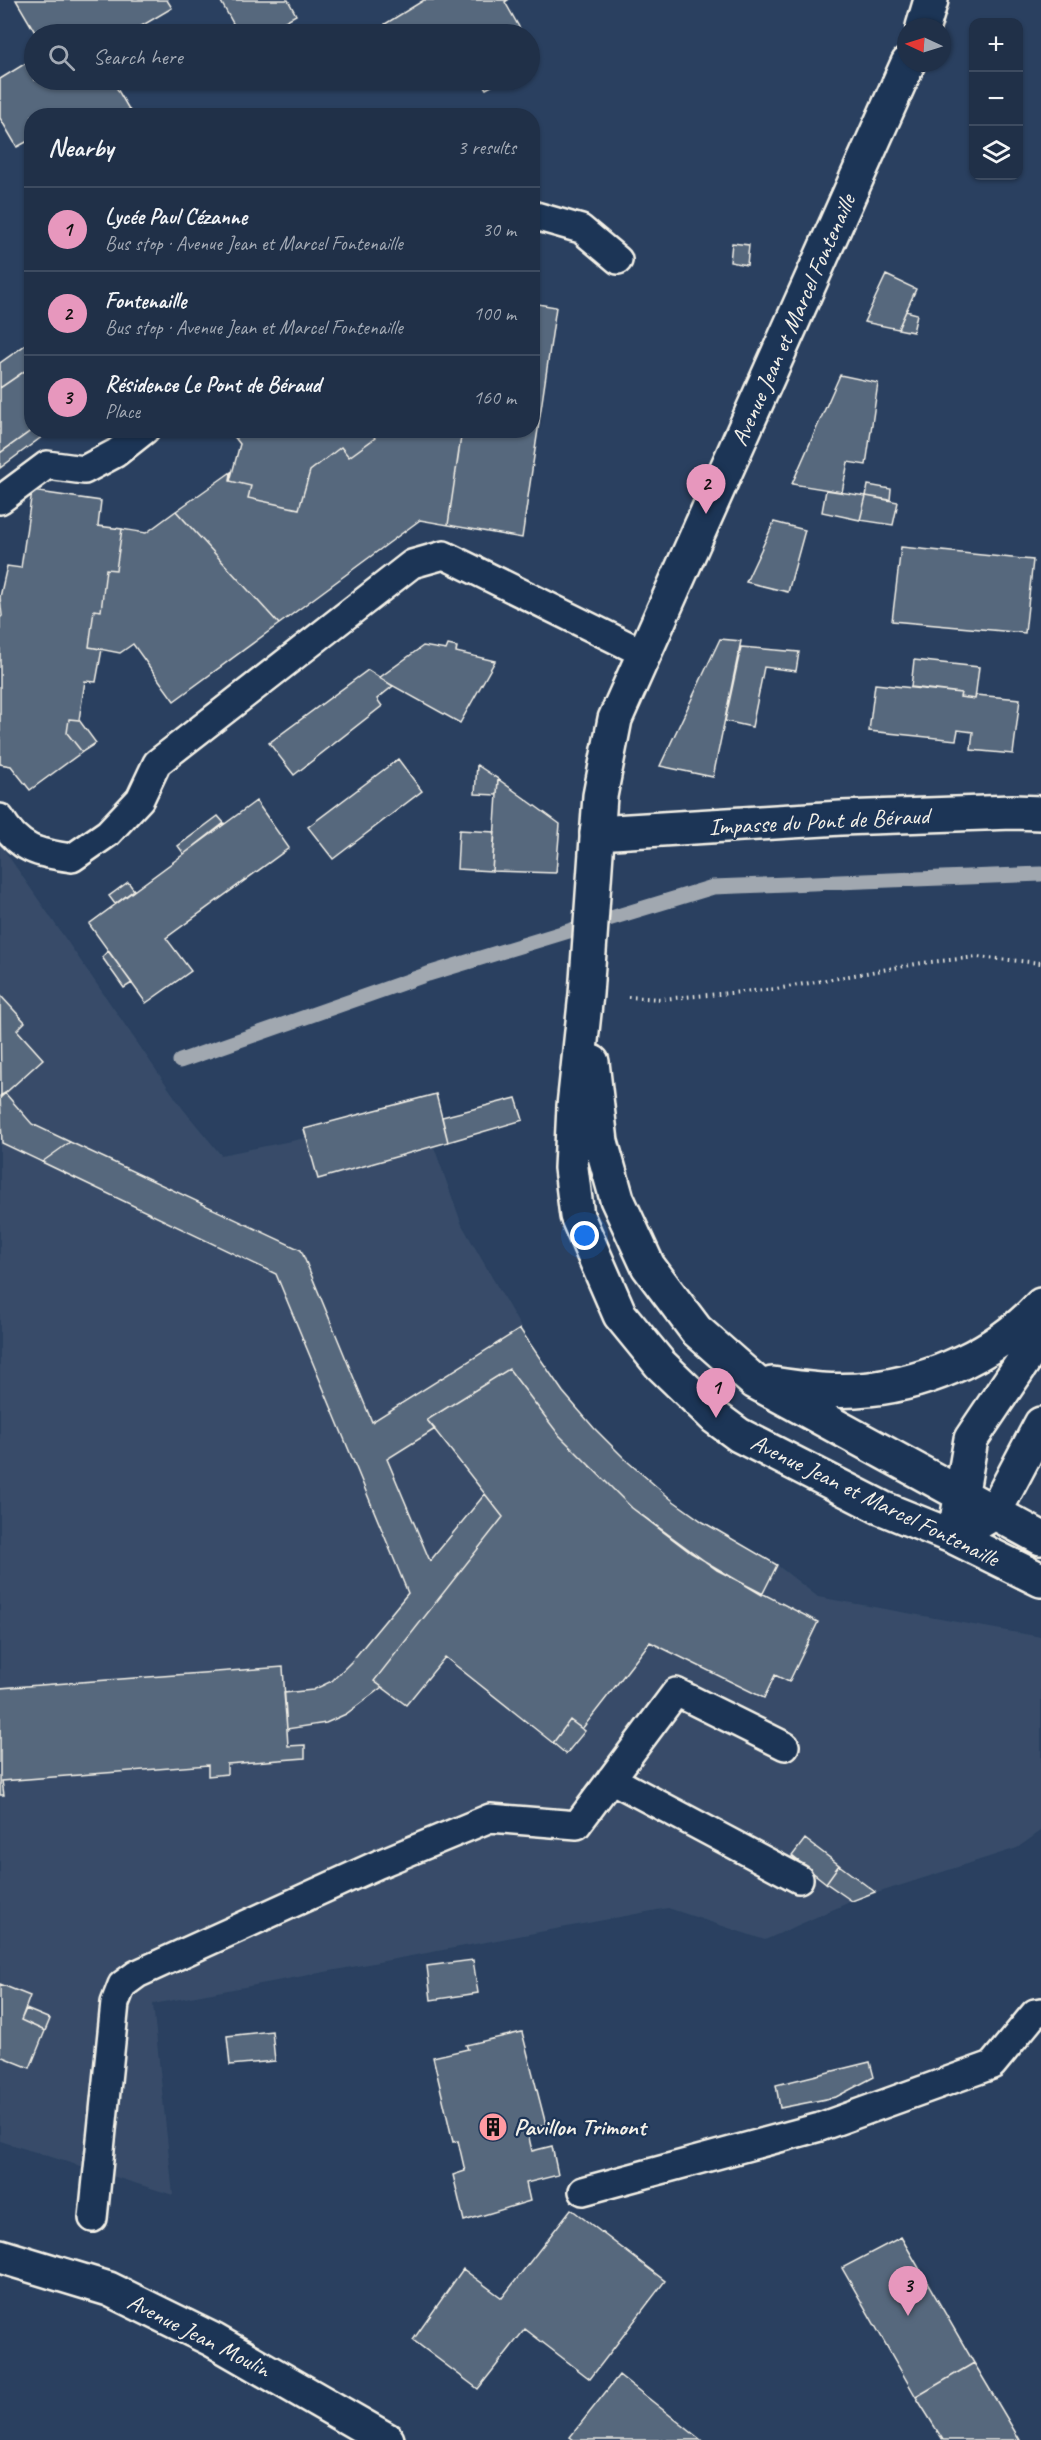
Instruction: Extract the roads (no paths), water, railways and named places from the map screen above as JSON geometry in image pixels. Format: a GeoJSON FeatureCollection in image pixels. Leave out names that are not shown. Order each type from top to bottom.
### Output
{"type":"FeatureCollection","features":[{"type":"Feature","properties":{"kind":"main road"},"geometry":{"type":"LineString","coordinates":[[913,18],[918,0]]}},
{"type":"Feature","properties":{"kind":"main road"},"geometry":{"type":"LineString","coordinates":[[926,18],[931,0]]}},
{"type":"Feature","properties":{"kind":"main road","name":"Avenue Jean et Marcel Fontenaille"},"geometry":{"type":"LineString","coordinates":[[878,129],[897,69]]}},
{"type":"Feature","properties":{"kind":"main road","name":"Avenue Jean et Marcel Fontenaille"},"geometry":{"type":"LineString","coordinates":[[904,72],[615,719],[600,796],[586,994],[574,1106],[571,1168],[577,1216],[620,1316],[660,1365],[716,1418],[739,1435],[882,1508],[954,1537],[1041,1580]]}},
{"type":"Feature","properties":{"kind":"main road","name":"Impasse du Pont de Béraud"},"geometry":{"type":"LineString","coordinates":[[596,843],[841,818],[1041,813]]}},
{"type":"Feature","properties":{"kind":"main road","name":"Avenue Jean et Marcel Fontenaille"},"geometry":{"type":"LineString","coordinates":[[586,994],[601,1142],[617,1199],[648,1266],[696,1330],[755,1382],[1041,1538]]}},
{"type":"Feature","properties":{"kind":"main road"},"geometry":{"type":"LineString","coordinates":[[755,1382],[812,1390],[868,1390],[921,1379],[988,1348],[1041,1305]]}},
{"type":"Feature","properties":{"kind":"main road"},"geometry":{"type":"LineString","coordinates":[[954,1537],[971,1440],[1041,1335]]}},
{"type":"Feature","properties":{"kind":"main road"},"geometry":{"type":"LineString","coordinates":[[954,1537],[994,1513],[1041,1424]]}},
{"type":"Feature","properties":{"kind":"main road","name":"Avenue Jean Moulin"},"geometry":{"type":"LineString","coordinates":[[0,2256],[109,2289],[213,2340],[387,2440]]}},
{"type":"Feature","properties":{"kind":"lane"},"geometry":{"type":"LineString","coordinates":[[540,217],[581,229],[618,260]]}},
{"type":"Feature","properties":{"kind":"lane"},"geometry":{"type":"LineString","coordinates":[[0,500],[47,465],[84,470],[116,453],[135,438]]}},
{"type":"Feature","properties":{"kind":"lane"},"geometry":{"type":"LineString","coordinates":[[0,818],[9,833],[38,853],[72,858],[108,833],[140,798],[157,763],[412,564],[444,555],[645,654]]}},
{"type":"Feature","properties":{"kind":"lane"},"geometry":{"type":"LineString","coordinates":[[93,2218],[115,2003],[122,1985],[137,1974],[379,1864],[490,1818],[577,1824],[676,1692],[785,1746]]}},
{"type":"Feature","properties":{"kind":"lane"},"geometry":{"type":"LineString","coordinates":[[611,1779],[799,1879]]}},
{"type":"Feature","properties":{"kind":"lane"},"geometry":{"type":"LineString","coordinates":[[583,2191],[820,2127],[993,2065],[1035,2013],[1041,2012]]}},
{"type":"Feature","properties":{"kind":"waterway"},"geometry":{"type":"LineString","coordinates":[[180,1061],[428,974],[713,887],[1041,874]]}},
{"type":"Feature","properties":{"kind":"place","name":"Fontenaille"},"geometry":{"type":"Point","coordinates":[706,514]}},
{"type":"Feature","properties":{"kind":"place","name":"Lycée Paul Cézanne"},"geometry":{"type":"Point","coordinates":[716,1418]}},
{"type":"Feature","properties":{"kind":"place","name":"Pavillon Trimont"},"geometry":{"type":"Point","coordinates":[493,2127]}},
{"type":"Feature","properties":{"kind":"place","name":"Résidence Le Pont de Béraud"},"geometry":{"type":"Point","coordinates":[908,2316]}}]}
